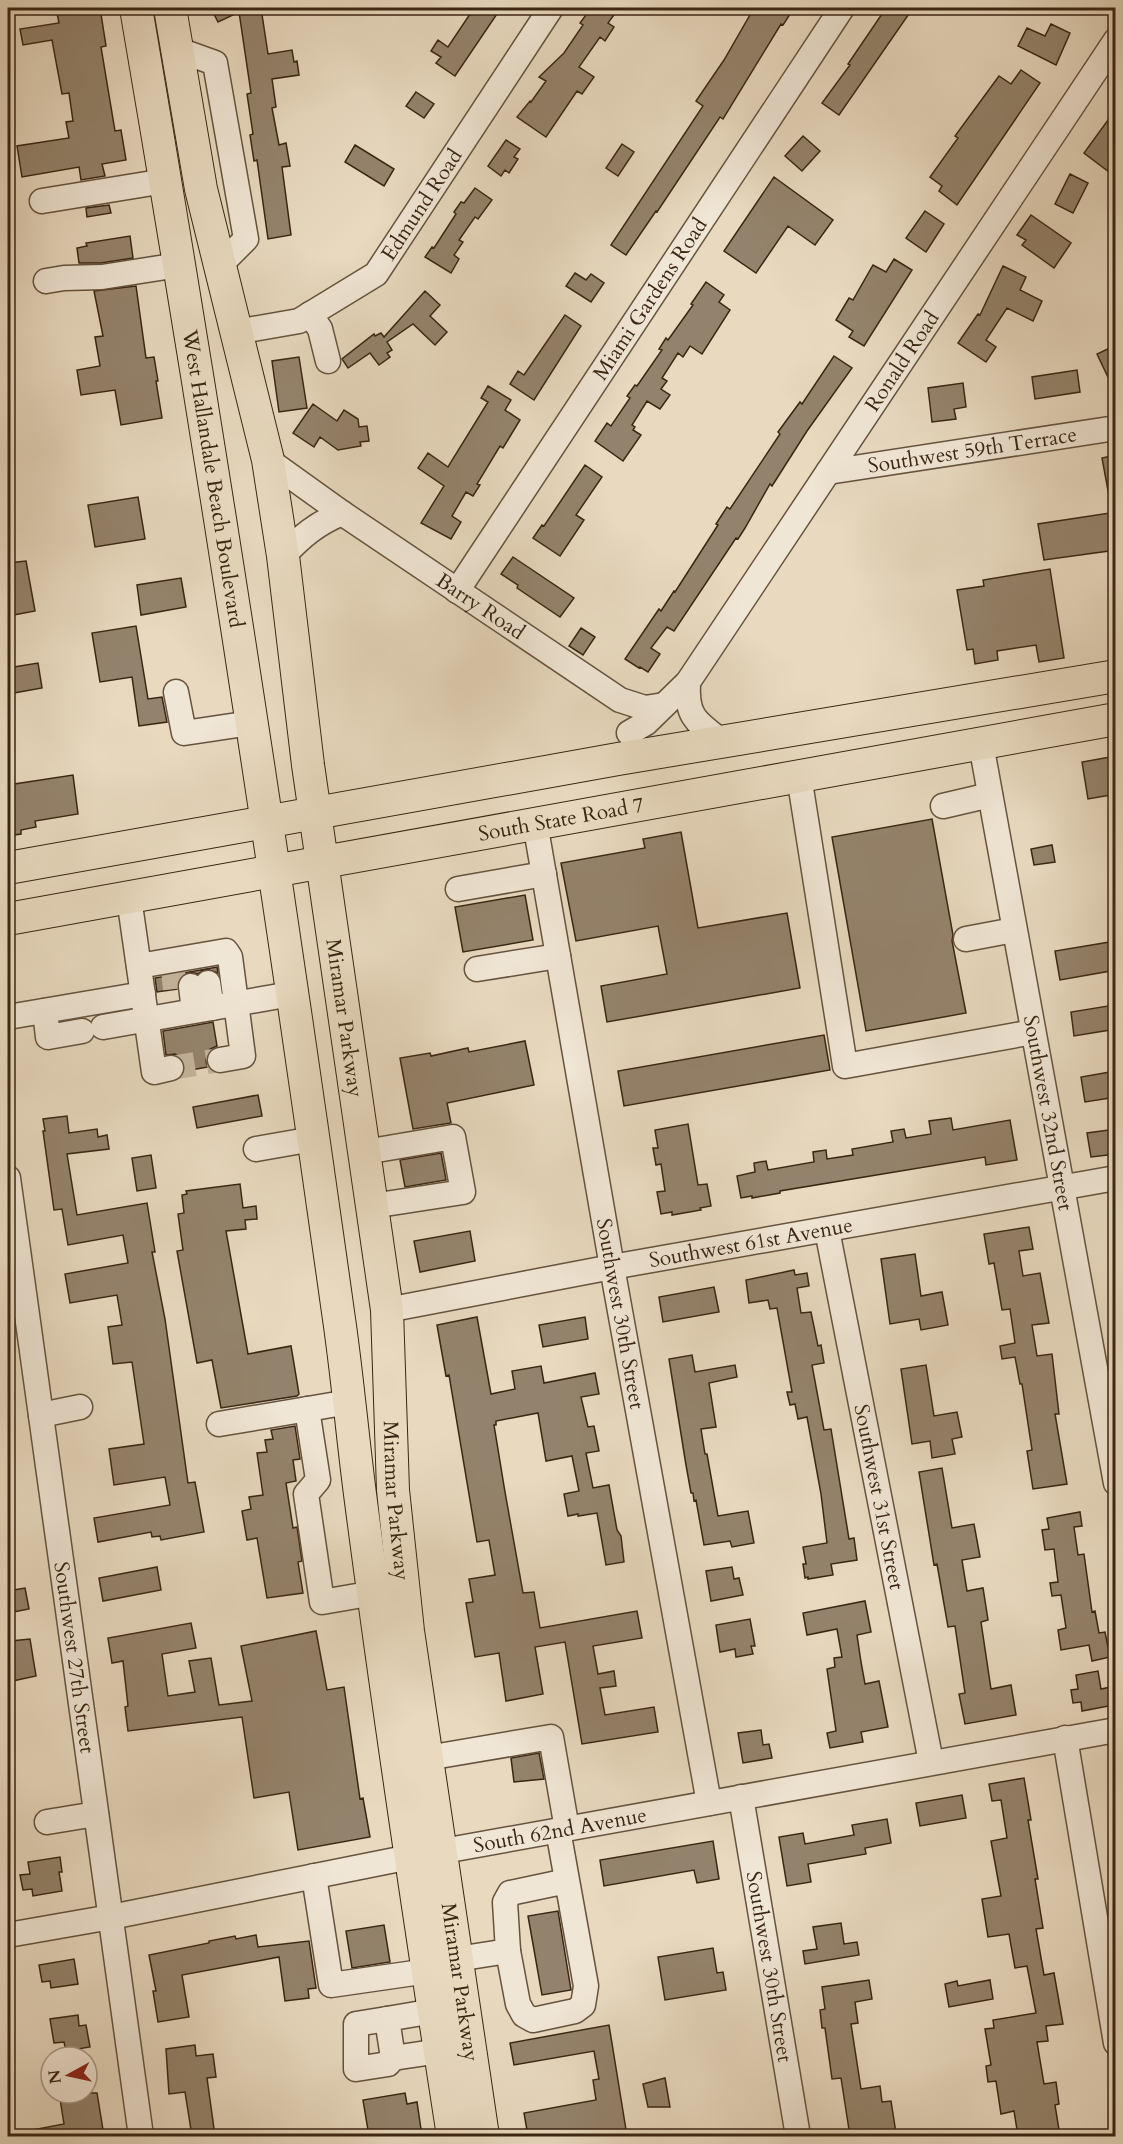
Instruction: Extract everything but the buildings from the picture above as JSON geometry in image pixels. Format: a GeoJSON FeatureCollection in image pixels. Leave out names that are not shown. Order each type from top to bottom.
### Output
{"type":"FeatureCollection","features":[{"type":"Feature","properties":{"kind":"main road","name":"West Hallandale Beach Boulevard"},"geometry":{"type":"LineString","coordinates":[[136,8],[179,265],[273,871]]}},
{"type":"Feature","properties":{"kind":"main road"},"geometry":{"type":"LineString","coordinates":[[170,8],[201,189],[268,460],[283,556],[323,862]]}},
{"type":"Feature","properties":{"kind":"main road","name":"West Hallandale Beach Boulevard"},"geometry":{"type":"LineString","coordinates":[[150,87],[179,173],[204,299],[223,326],[237,332]]}},
{"type":"Feature","properties":{"kind":"main road"},"geometry":{"type":"LineString","coordinates":[[8,868],[315,812],[623,746],[721,741],[1116,676]]}},
{"type":"Feature","properties":{"kind":"main road"},"geometry":{"type":"LineString","coordinates":[[981,744],[989,727],[999,715],[1028,691]]}},
{"type":"Feature","properties":{"kind":"main road"},"geometry":{"type":"LineString","coordinates":[[899,758],[922,745],[938,732],[948,719],[955,703]]}},
{"type":"Feature","properties":{"kind":"main road","name":"South State Road 7"},"geometry":{"type":"LineString","coordinates":[[8,919],[1116,719]]}},
{"type":"Feature","properties":{"kind":"main road","name":"Miramar Parkway"},"geometry":{"type":"LineString","coordinates":[[323,862],[387,1310],[393,1491],[408,1631],[483,2136]]}},
{"type":"Feature","properties":{"kind":"main road","name":"Miramar Parkway"},"geometry":{"type":"LineString","coordinates":[[273,871],[339,1319],[410,1857],[453,2136]]}},
{"type":"Feature","properties":{"kind":"street","name":"Edmund Road"},"geometry":{"type":"LineString","coordinates":[[237,332],[299,321],[376,274],[551,8]]}},
{"type":"Feature","properties":{"kind":"street","name":"Miami Gardens Road"},"geometry":{"type":"LineString","coordinates":[[457,591],[842,8]]}},
{"type":"Feature","properties":{"kind":"street","name":"Ronald Road"},"geometry":{"type":"LineString","coordinates":[[623,746],[688,682],[1116,40]]}},
{"type":"Feature","properties":{"kind":"street"},"geometry":{"type":"LineString","coordinates":[[42,201],[165,181]]}},
{"type":"Feature","properties":{"kind":"street"},"geometry":{"type":"LineString","coordinates":[[46,281],[102,277],[179,265]]}},
{"type":"Feature","properties":{"kind":"street"},"geometry":{"type":"LineString","coordinates":[[310,314],[320,329],[328,361]]}},
{"type":"Feature","properties":{"kind":"street","name":"Southwest 59th Terrace"},"geometry":{"type":"LineString","coordinates":[[828,472],[1116,428]]}},
{"type":"Feature","properties":{"kind":"street","name":"Barry Road"},"geometry":{"type":"LineString","coordinates":[[268,460],[342,513],[620,700],[645,708],[664,705]]}},
{"type":"Feature","properties":{"kind":"street"},"geometry":{"type":"LineString","coordinates":[[283,556],[302,536],[322,522],[342,513]]}},
{"type":"Feature","properties":{"kind":"street"},"geometry":{"type":"LineString","coordinates":[[688,682],[687,700],[693,715],[705,729],[721,741]]}},
{"type":"Feature","properties":{"kind":"street"},"geometry":{"type":"LineString","coordinates":[[176,692],[184,733],[251,723]]}},
{"type":"Feature","properties":{"kind":"street"},"geometry":{"type":"LineString","coordinates":[[620,700],[628,716],[623,746]]}},
{"type":"Feature","properties":{"kind":"street","name":"Southwest 32nd Street"},"geometry":{"type":"LineString","coordinates":[[981,744],[1060,1187],[1116,1483]]}},
{"type":"Feature","properties":{"kind":"street"},"geometry":{"type":"LineString","coordinates":[[799,776],[845,1066],[1033,1032]]}},
{"type":"Feature","properties":{"kind":"street"},"geometry":{"type":"LineString","coordinates":[[943,806],[990,795]]}},
{"type":"Feature","properties":{"kind":"street","name":"Southwest 30th Street"},"geometry":{"type":"LineString","coordinates":[[535,824],[709,1803]]}},
{"type":"Feature","properties":{"kind":"street"},"geometry":{"type":"LineString","coordinates":[[458,889],[544,874]]}},
{"type":"Feature","properties":{"kind":"street"},"geometry":{"type":"LineString","coordinates":[[129,898],[154,1072],[171,1068]]}},
{"type":"Feature","properties":{"kind":"street"},"geometry":{"type":"LineString","coordinates":[[966,939],[1014,930]]}},
{"type":"Feature","properties":{"kind":"street"},"geometry":{"type":"LineString","coordinates":[[139,966],[189,970],[226,951],[230,957],[243,1056],[220,1060]]}},
{"type":"Feature","properties":{"kind":"street"},"geometry":{"type":"LineString","coordinates":[[477,969],[558,956]]}},
{"type":"Feature","properties":{"kind":"street"},"geometry":{"type":"LineString","coordinates":[[189,970],[195,1010]]}},
{"type":"Feature","properties":{"kind":"street"},"geometry":{"type":"LineString","coordinates":[[189,970],[195,1010]]}},
{"type":"Feature","properties":{"kind":"street"},"geometry":{"type":"LineString","coordinates":[[8,1017],[143,994]]}},
{"type":"Feature","properties":{"kind":"street"},"geometry":{"type":"LineString","coordinates":[[45,1011],[48,1037],[291,994]]}},
{"type":"Feature","properties":{"kind":"street"},"geometry":{"type":"LineString","coordinates":[[364,1152],[453,1137],[463,1192],[372,1206]]}},
{"type":"Feature","properties":{"kind":"street"},"geometry":{"type":"LineString","coordinates":[[256,1149],[313,1139]]}},
{"type":"Feature","properties":{"kind":"street","name":"Southwest 27th Street"},"geometry":{"type":"LineString","coordinates":[[8,1178],[141,2136]]}},
{"type":"Feature","properties":{"kind":"street","name":"Southwest 61st Avenue"},"geometry":{"type":"LineString","coordinates":[[387,1310],[612,1267],[1116,1178]]}},
{"type":"Feature","properties":{"kind":"street","name":"Southwest 31st Street"},"geometry":{"type":"LineString","coordinates":[[827,1230],[931,1762]]}},
{"type":"Feature","properties":{"kind":"street"},"geometry":{"type":"LineString","coordinates":[[219,1424],[349,1402]]}},
{"type":"Feature","properties":{"kind":"street"},"geometry":{"type":"LineString","coordinates":[[41,1415],[80,1407]]}},
{"type":"Feature","properties":{"kind":"street"},"geometry":{"type":"LineString","coordinates":[[307,1409],[318,1480],[306,1494],[322,1602],[374,1593]]}},
{"type":"Feature","properties":{"kind":"street","name":"South 62nd Avenue"},"geometry":{"type":"LineString","coordinates":[[8,1935],[111,1917],[410,1857],[1116,1730]]}},
{"type":"Feature","properties":{"kind":"street"},"geometry":{"type":"LineString","coordinates":[[427,1758],[551,1737],[560,1786],[567,1881],[586,1986],[583,2005],[575,2011],[533,2020],[524,2015],[518,2004],[508,1951],[505,1902],[510,1893],[567,1881]]}},
{"type":"Feature","properties":{"kind":"street"},"geometry":{"type":"LineString","coordinates":[[1065,1738],[1116,2043]]}},
{"type":"Feature","properties":{"kind":"street","name":"Southwest 30th Street"},"geometry":{"type":"LineString","coordinates":[[741,1797],[798,2136]]}},
{"type":"Feature","properties":{"kind":"street"},"geometry":{"type":"LineString","coordinates":[[47,1822],[96,1814]]}},
{"type":"Feature","properties":{"kind":"street"},"geometry":{"type":"LineString","coordinates":[[314,1876],[331,1985],[428,1971]]}},
{"type":"Feature","properties":{"kind":"street"},"geometry":{"type":"LineString","coordinates":[[457,1959],[508,1951]]}},
{"type":"Feature","properties":{"kind":"street"},"geometry":{"type":"LineString","coordinates":[[434,2011],[356,2024],[356,2069],[388,2064],[393,2058],[440,2051]]}},
{"type":"Feature","properties":{"kind":"street"},"geometry":{"type":"LineString","coordinates":[[387,2019],[393,2058]]}},
{"type":"Feature","properties":{"kind":"tunnel"},"geometry":{"type":"LineString","coordinates":[[173,970],[175,989]]}},
{"type":"Feature","properties":{"kind":"tunnel"},"geometry":{"type":"LineString","coordinates":[[171,1068],[220,1060]]}}]}
